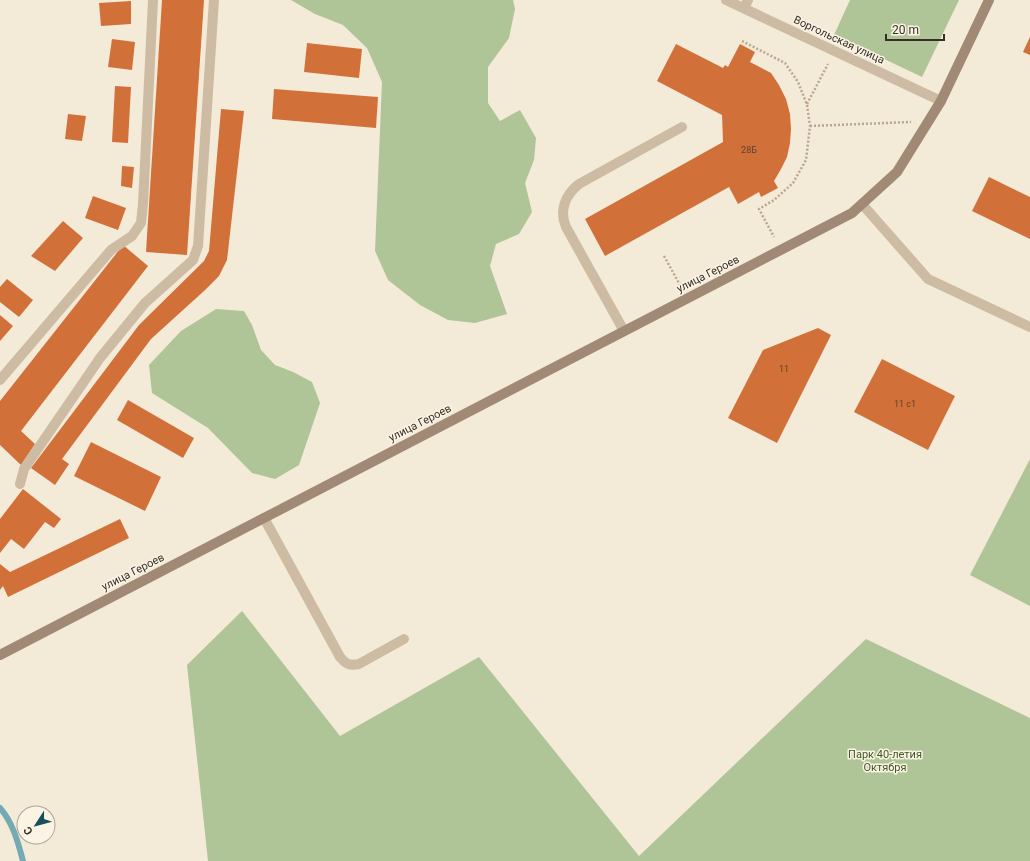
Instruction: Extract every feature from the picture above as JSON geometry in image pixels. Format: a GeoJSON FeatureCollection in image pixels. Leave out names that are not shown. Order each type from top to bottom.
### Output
{"type":"FeatureCollection","features":[{"type":"Feature","properties":{"kind":"street"},"geometry":{"type":"LineString","coordinates":[[0,380],[111,250],[132,236],[141,223],[153,0]]}},
{"type":"Feature","properties":{"kind":"street"},"geometry":{"type":"LineString","coordinates":[[20,484],[24,469],[100,358],[145,303],[193,260],[198,246],[214,0]]}},
{"type":"Feature","properties":{"kind":"street","name":"Воргольская улица"},"geometry":{"type":"LineString","coordinates":[[726,0],[746,4],[941,101]]}},
{"type":"Feature","properties":{"kind":"street","name":"улица Героев"},"geometry":{"type":"LineString","coordinates":[[0,655],[852,213],[897,172],[941,101],[988,0]]}},
{"type":"Feature","properties":{"kind":"street"},"geometry":{"type":"LineString","coordinates":[[624,331],[566,227],[563,213],[564,206],[569,194],[579,184],[682,127]]}},
{"type":"Feature","properties":{"kind":"street"},"geometry":{"type":"LineString","coordinates":[[862,204],[928,279],[1030,327]]}},
{"type":"Feature","properties":{"kind":"street"},"geometry":{"type":"LineString","coordinates":[[264,518],[340,657],[346,664],[352,666],[359,664],[404,640]]}},
{"type":"Feature","properties":{"kind":"path"},"geometry":{"type":"LineString","coordinates":[[742,41],[785,63],[798,82],[807,104],[810,126],[806,160],[793,183],[774,200],[759,209],[774,237]]}},
{"type":"Feature","properties":{"kind":"path"},"geometry":{"type":"LineString","coordinates":[[807,104],[830,58]]}},
{"type":"Feature","properties":{"kind":"path"},"geometry":{"type":"LineString","coordinates":[[810,126],[911,122]]}},
{"type":"Feature","properties":{"kind":"path"},"geometry":{"type":"LineString","coordinates":[[664,256],[680,285]]}},
{"type":"Feature","properties":{"kind":"green space"},"geometry":{"type":"Polygon","coordinates":[[[291,0],[513,0],[515,9],[509,38],[488,67],[488,103],[500,121],[520,110],[536,138],[534,160],[525,183],[532,212],[519,234],[496,244],[490,266],[507,314],[475,323],[448,320],[420,305],[388,280],[375,251],[382,82],[367,48],[343,25],[315,14],[291,0]]]}},
{"type":"Feature","properties":{"kind":"green space"},"geometry":{"type":"Polygon","coordinates":[[[850,0],[959,0],[922,77],[834,35],[850,0]]]}},
{"type":"Feature","properties":{"kind":"green space"},"geometry":{"type":"Polygon","coordinates":[[[216,309],[244,311],[252,325],[261,350],[275,365],[312,382],[320,403],[299,465],[275,479],[252,473],[208,428],[152,393],[149,365],[181,331],[216,309]]]}},
{"type":"Feature","properties":{"kind":"green space"},"geometry":{"type":"Polygon","coordinates":[[[1030,459],[1030,606],[970,575],[1030,459]]]}},
{"type":"Feature","properties":{"kind":"green space","name":"Парк 40-летия Октября"},"geometry":{"type":"Polygon","coordinates":[[[242,611],[340,736],[479,657],[639,856],[866,639],[1030,718],[1030,861],[208,861],[187,665],[242,611]]]}},
{"type":"Feature","properties":{"kind":"building"},"geometry":{"type":"Polygon","coordinates":[[[162,0],[204,0],[187,255],[146,252],[162,0]]]}},
{"type":"Feature","properties":{"kind":"building"},"geometry":{"type":"Polygon","coordinates":[[[131,1],[131,24],[101,26],[99,3],[131,1]]]}},
{"type":"Feature","properties":{"kind":"building"},"geometry":{"type":"Polygon","coordinates":[[[1030,37],[1030,55],[1023,52],[1030,37]]]}},
{"type":"Feature","properties":{"kind":"building"},"geometry":{"type":"Polygon","coordinates":[[[112,39],[135,42],[132,70],[108,67],[112,39]]]}},
{"type":"Feature","properties":{"kind":"building"},"geometry":{"type":"Polygon","coordinates":[[[307,43],[362,49],[359,78],[304,72],[307,43]]]}},
{"type":"Feature","properties":{"kind":"building"},"geometry":{"type":"Polygon","coordinates":[[[676,44],[723,68],[725,65],[728,67],[740,44],[755,52],[750,62],[771,73],[786,99],[790,114],[791,129],[787,157],[774,181],[778,188],[761,197],[759,192],[738,204],[729,187],[605,256],[585,219],[723,142],[722,115],[657,81],[676,44]]]}},
{"type":"Feature","properties":{"kind":"building"},"geometry":{"type":"Polygon","coordinates":[[[115,86],[131,87],[128,143],[112,142],[115,86]]]}},
{"type":"Feature","properties":{"kind":"building"},"geometry":{"type":"Polygon","coordinates":[[[274,89],[378,97],[376,128],[272,119],[274,89]]]}},
{"type":"Feature","properties":{"kind":"building"},"geometry":{"type":"Polygon","coordinates":[[[221,109],[244,111],[227,260],[219,276],[151,339],[62,459],[69,464],[55,485],[31,468],[139,325],[204,261],[209,251],[221,109]]]}},
{"type":"Feature","properties":{"kind":"building"},"geometry":{"type":"Polygon","coordinates":[[[68,114],[86,116],[82,141],[65,139],[68,114]]]}},
{"type":"Feature","properties":{"kind":"building"},"geometry":{"type":"Polygon","coordinates":[[[122,166],[134,167],[132,188],[121,186],[122,166]]]}},
{"type":"Feature","properties":{"kind":"building"},"geometry":{"type":"Polygon","coordinates":[[[989,177],[1030,197],[1030,239],[972,211],[989,177]]]}},
{"type":"Feature","properties":{"kind":"building"},"geometry":{"type":"Polygon","coordinates":[[[93,196],[126,208],[118,230],[85,218],[93,196]]]}},
{"type":"Feature","properties":{"kind":"building"},"geometry":{"type":"Polygon","coordinates":[[[63,221],[83,238],[55,271],[31,256],[63,221]]]}},
{"type":"Feature","properties":{"kind":"building"},"geometry":{"type":"Polygon","coordinates":[[[123,245],[148,266],[21,431],[35,444],[21,465],[0,445],[0,401],[123,245]]]}},
{"type":"Feature","properties":{"kind":"building"},"geometry":{"type":"Polygon","coordinates":[[[7,279],[33,300],[19,317],[0,302],[0,287],[7,279]]]}},
{"type":"Feature","properties":{"kind":"building"},"geometry":{"type":"Polygon","coordinates":[[[0,315],[13,326],[0,341],[0,315]]]}},
{"type":"Feature","properties":{"kind":"building"},"geometry":{"type":"Polygon","coordinates":[[[818,328],[831,335],[777,443],[728,418],[763,350],[818,328]]]}},
{"type":"Feature","properties":{"kind":"building"},"geometry":{"type":"Polygon","coordinates":[[[882,359],[955,396],[928,450],[854,412],[882,359]]]}},
{"type":"Feature","properties":{"kind":"building"},"geometry":{"type":"Polygon","coordinates":[[[128,400],[194,438],[183,458],[117,420],[128,400]]]}},
{"type":"Feature","properties":{"kind":"building"},"geometry":{"type":"Polygon","coordinates":[[[91,442],[161,477],[145,511],[74,476],[91,442]]]}},
{"type":"Feature","properties":{"kind":"building"},"geometry":{"type":"Polygon","coordinates":[[[23,489],[61,519],[54,528],[45,522],[24,549],[11,539],[0,553],[0,519],[23,489]]]}},
{"type":"Feature","properties":{"kind":"building"},"geometry":{"type":"Polygon","coordinates":[[[120,519],[129,538],[8,597],[3,586],[0,590],[0,564],[10,572],[120,519]]]}},
{"type":"Feature","properties":{"kind":"waterway"},"geometry":{"type":"LineString","coordinates":[[0,808],[12,826],[23,861]]}}]}
